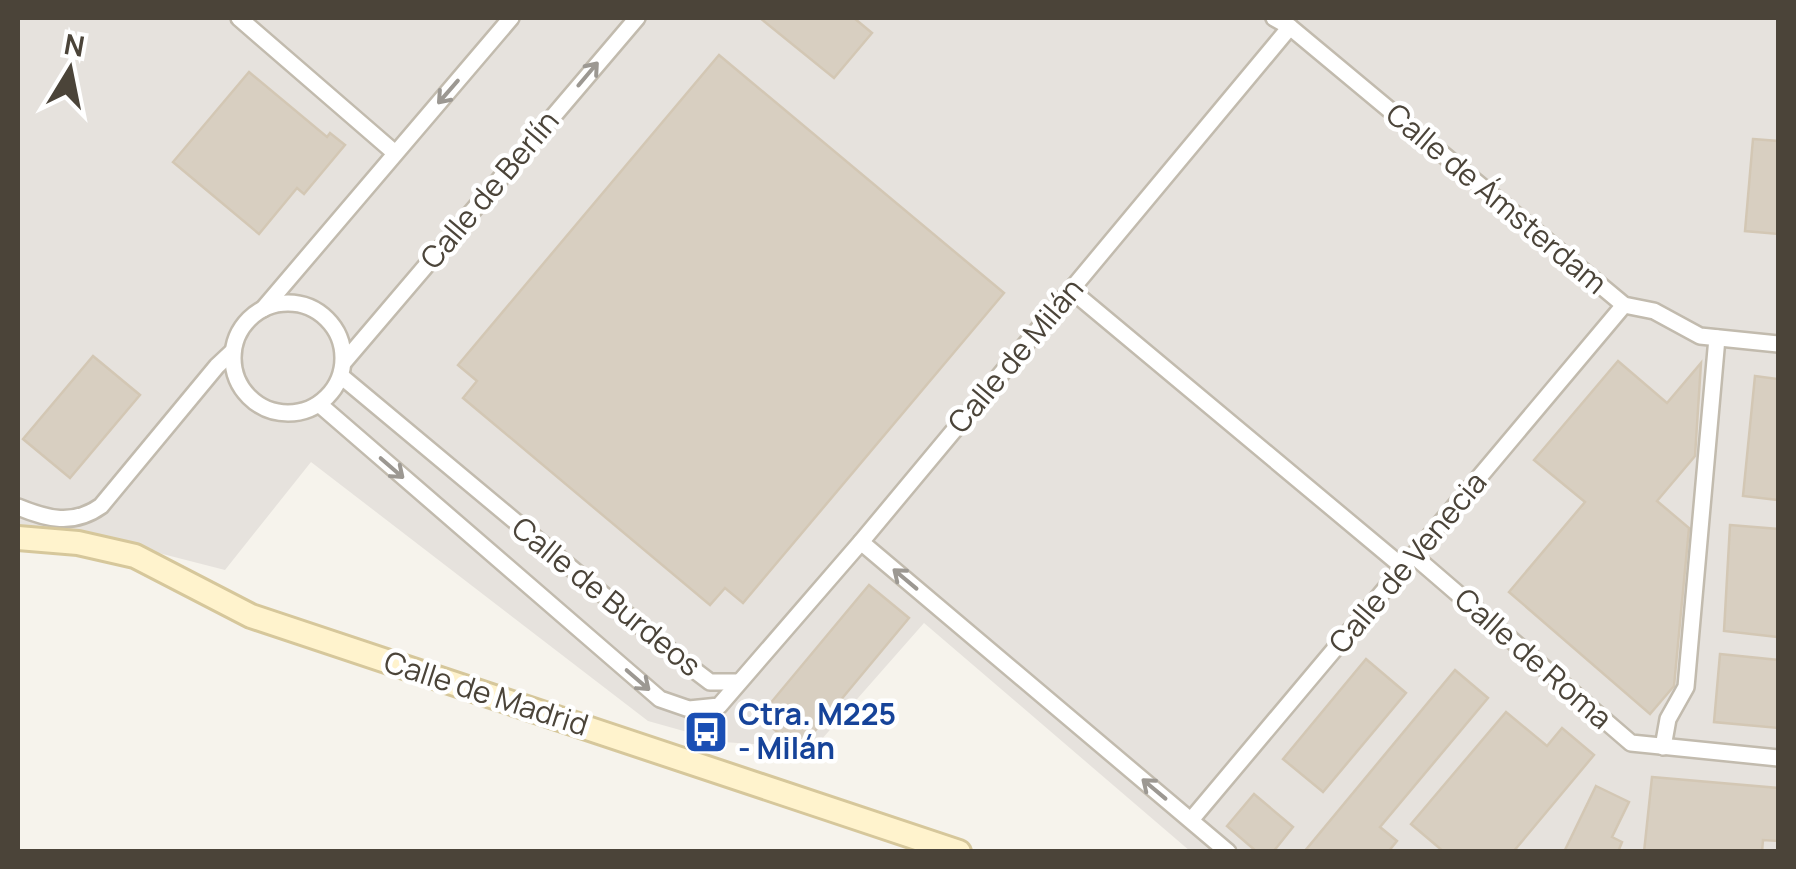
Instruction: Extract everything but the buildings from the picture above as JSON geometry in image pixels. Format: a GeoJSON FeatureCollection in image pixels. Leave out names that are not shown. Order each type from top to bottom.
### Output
{"type":"FeatureCollection","features":[{"type":"Feature","properties":{"kind":"street"},"geometry":{"type":"LineString","coordinates":[[239,18],[395,153]]}},
{"type":"Feature","properties":{"kind":"street"},"geometry":{"type":"LineString","coordinates":[[263,308],[295,303],[311,308],[336,330],[342,345],[342,369],[332,392],[319,404],[284,413],[252,400],[240,386],[234,369],[233,351],[238,334],[511,18]]}},
{"type":"Feature","properties":{"kind":"street","name":"Calle de Berlín"},"geometry":{"type":"LineString","coordinates":[[342,369],[636,18]]}},
{"type":"Feature","properties":{"kind":"street","name":"Calle de Ámsterdam"},"geometry":{"type":"LineString","coordinates":[[1274,18],[1286,22],[1624,305],[1654,312],[1687,332],[1778,344]]}},
{"type":"Feature","properties":{"kind":"street","name":"Calle de Milán"},"geometry":{"type":"LineString","coordinates":[[738,682],[1071,290],[1286,22]]}},
{"type":"Feature","properties":{"kind":"street","name":"Calle de Roma"},"geometry":{"type":"LineString","coordinates":[[1071,290],[1631,743],[1778,758]]}},
{"type":"Feature","properties":{"kind":"street","name":"Calle de Venecia"},"geometry":{"type":"LineString","coordinates":[[1191,820],[1624,305]]}},
{"type":"Feature","properties":{"kind":"street"},"geometry":{"type":"LineString","coordinates":[[1663,747],[1668,718],[1686,687],[1717,338]]}},
{"type":"Feature","properties":{"kind":"street"},"geometry":{"type":"LineString","coordinates":[[18,507],[70,520],[101,506],[216,366],[233,351]]}},
{"type":"Feature","properties":{"kind":"street","name":"Calle de Burdeos"},"geometry":{"type":"LineString","coordinates":[[342,369],[685,664],[710,682],[738,682]]}},
{"type":"Feature","properties":{"kind":"street","name":"Calle de Burdeos"},"geometry":{"type":"LineString","coordinates":[[319,404],[660,699],[690,709],[718,706],[738,682]]}},
{"type":"Feature","properties":{"kind":"street","name":"Calle de Madrid"},"geometry":{"type":"LineString","coordinates":[[18,538],[78,542],[135,556],[192,582],[251,616],[958,852]]}},
{"type":"Feature","properties":{"kind":"street"},"geometry":{"type":"LineString","coordinates":[[860,542],[1228,852]]}},
{"type":"Feature","properties":{"kind":"shaded area"},"geometry":{"type":"Polygon","coordinates":[[[18,18],[1778,18],[1778,851],[1190,851],[924,623],[814,748],[723,742],[648,721],[311,462],[225,570],[69,530],[18,527],[18,18]]]}},
{"type":"Feature","properties":{"kind":"place","name":"Ctra. M225 - Milán"},"geometry":{"type":"Point","coordinates":[706,732]}}]}
